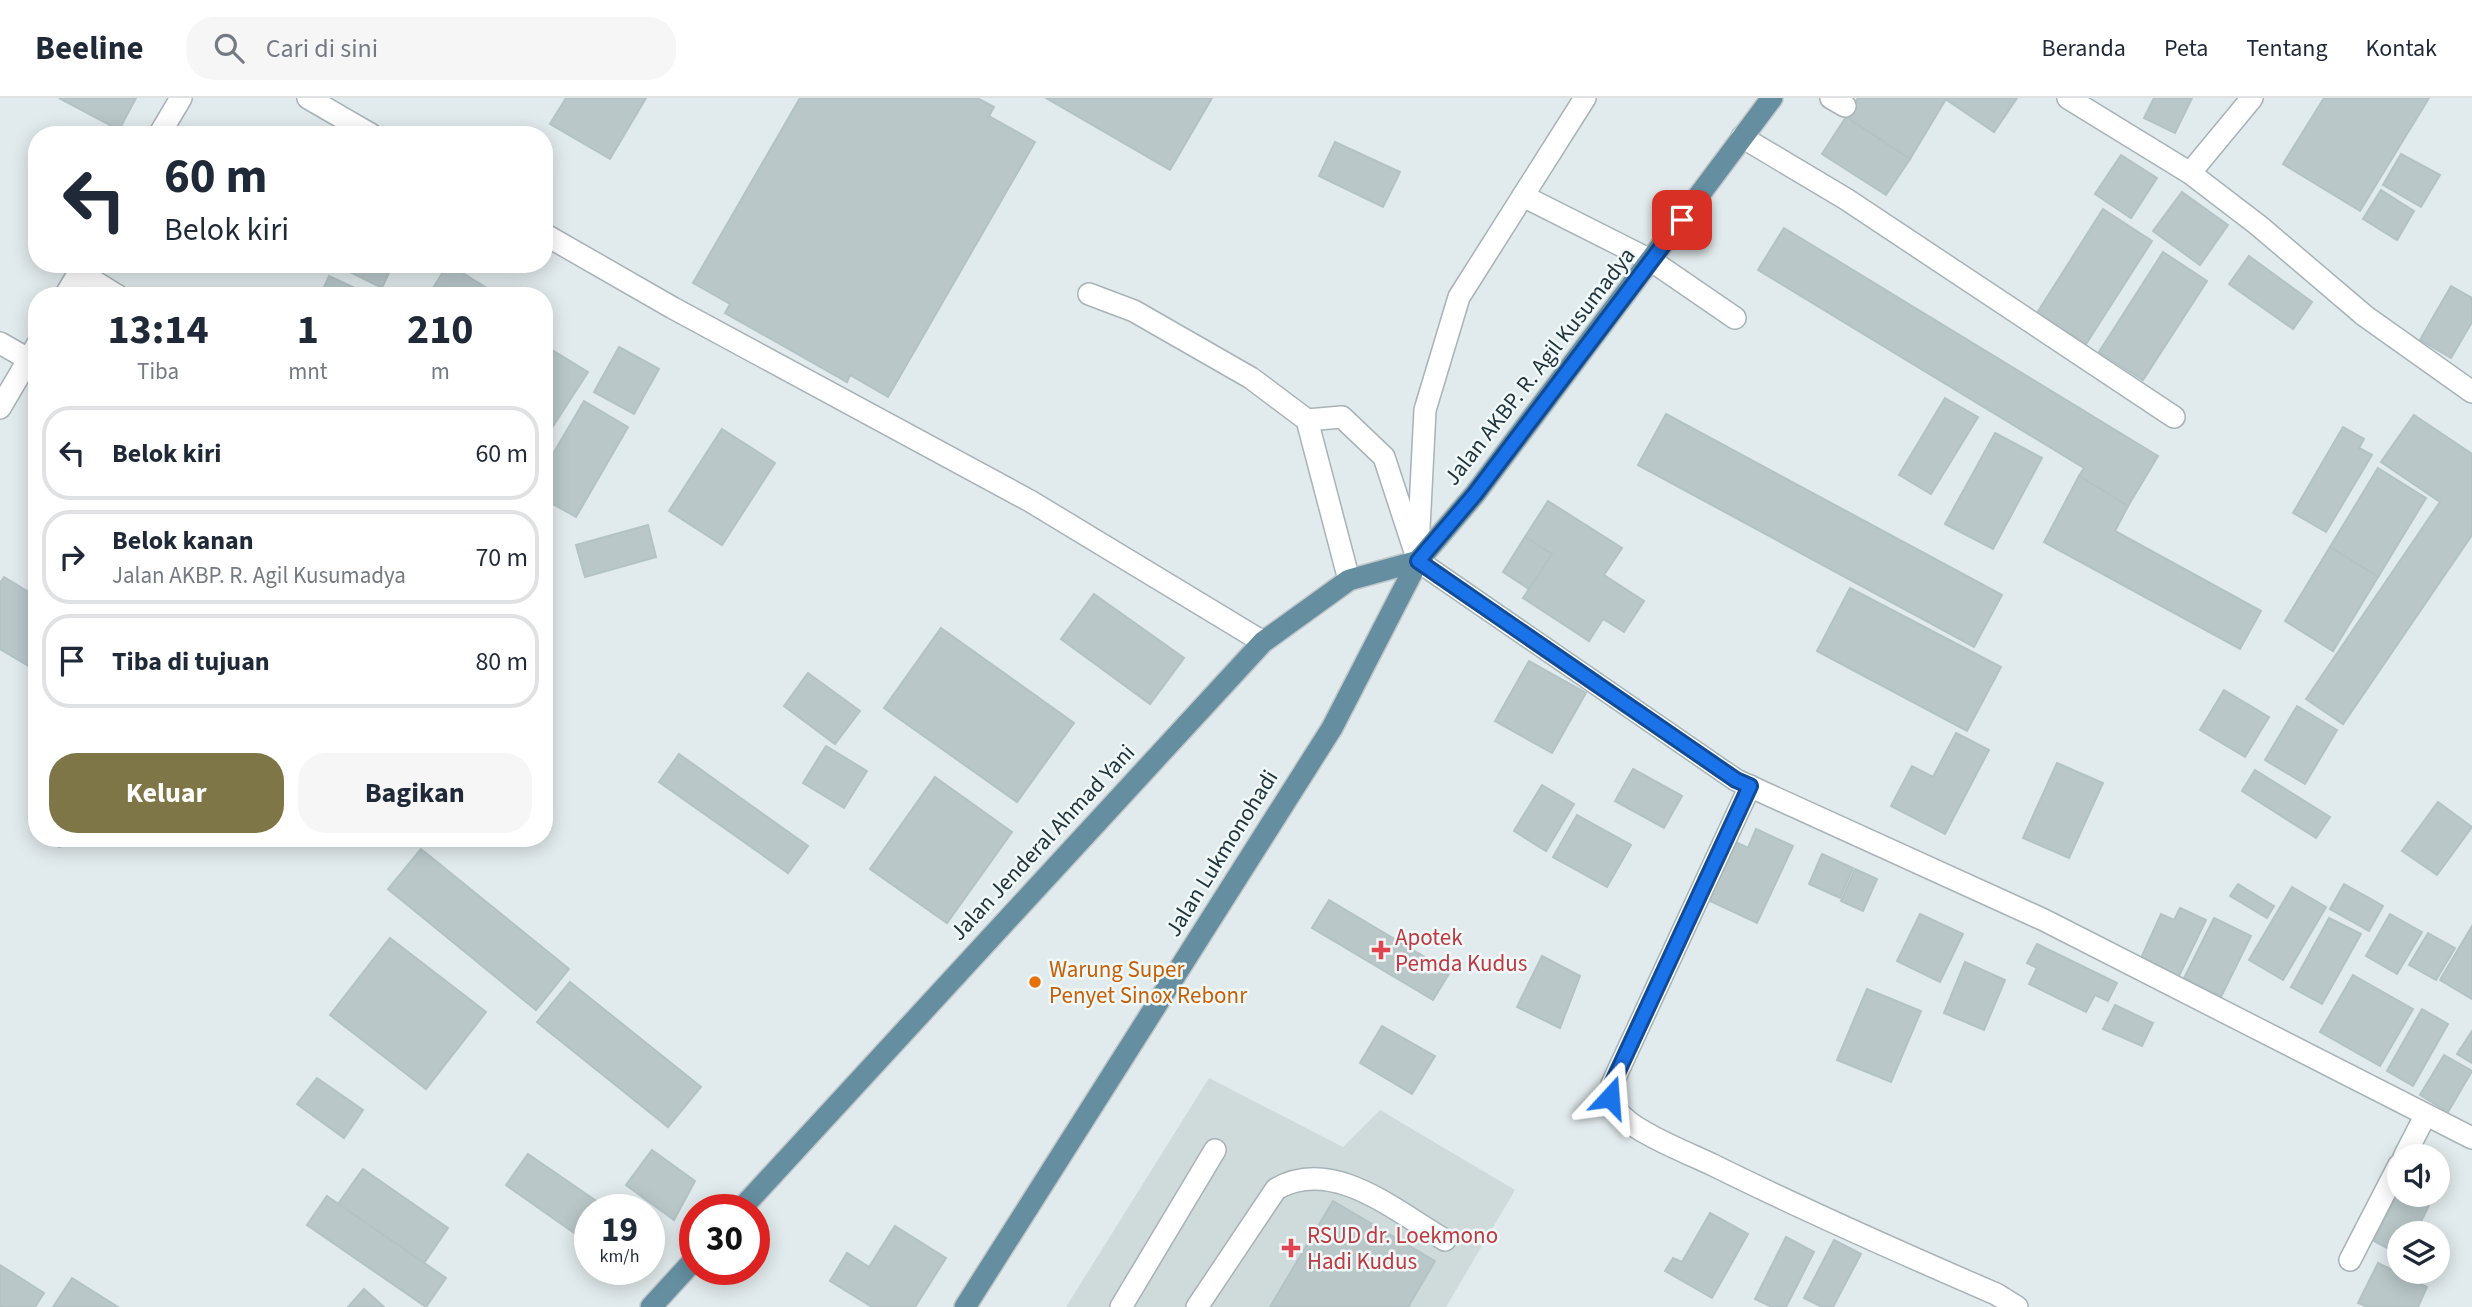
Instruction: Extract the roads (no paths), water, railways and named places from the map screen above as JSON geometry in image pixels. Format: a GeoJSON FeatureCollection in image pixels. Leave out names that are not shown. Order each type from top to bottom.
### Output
{"type":"FeatureCollection","features":[{"type":"Feature","properties":{"kind":"main road","name":"Jalan AKBP. R. Agil Kusumadya"},"geometry":{"type":"LineString","coordinates":[[1418,561],[1475,494],[1772,98]]}},
{"type":"Feature","properties":{"kind":"main road","name":"Jalan Jenderal Ahmad Yani"},"geometry":{"type":"LineString","coordinates":[[755,1194],[1263,642],[1349,580],[1418,561]]}},
{"type":"Feature","properties":{"kind":"main road","name":"Jalan Lukmonohadi"},"geometry":{"type":"LineString","coordinates":[[965,1307],[1332,727],[1418,561]]}},
{"type":"Feature","properties":{"kind":"main road"},"geometry":{"type":"LineString","coordinates":[[651,1307],[679,1276]]}},
{"type":"Feature","properties":{"kind":"street"},"geometry":{"type":"LineString","coordinates":[[164,126],[181,98]]}},
{"type":"Feature","properties":{"kind":"street"},"geometry":{"type":"LineString","coordinates":[[308,98],[356,126]]}},
{"type":"Feature","properties":{"kind":"street"},"geometry":{"type":"LineString","coordinates":[[1418,561],[1425,410],[1459,297],[1585,98]]}},
{"type":"Feature","properties":{"kind":"street"},"geometry":{"type":"LineString","coordinates":[[2068,98],[2190,173],[2258,225],[2365,316],[2472,392]]}},
{"type":"Feature","properties":{"kind":"street"},"geometry":{"type":"LineString","coordinates":[[2190,173],[2252,98]]}},
{"type":"Feature","properties":{"kind":"street"},"geometry":{"type":"LineString","coordinates":[[1742,137],[1846,199],[2174,417]]}},
{"type":"Feature","properties":{"kind":"street"},"geometry":{"type":"LineString","coordinates":[[1523,196],[1652,261],[1735,318]]}},
{"type":"Feature","properties":{"kind":"street"},"geometry":{"type":"LineString","coordinates":[[553,239],[673,308],[1030,501],[1263,642]]}},
{"type":"Feature","properties":{"kind":"street"},"geometry":{"type":"LineString","coordinates":[[88,273],[106,287]]}},
{"type":"Feature","properties":{"kind":"street"},"geometry":{"type":"LineString","coordinates":[[1089,293],[1134,311],[1251,378],[1307,420],[1349,580]]}},
{"type":"Feature","properties":{"kind":"street"},"geometry":{"type":"LineString","coordinates":[[0,343],[28,351]]}},
{"type":"Feature","properties":{"kind":"street"},"geometry":{"type":"LineString","coordinates":[[0,408],[28,360]]}},
{"type":"Feature","properties":{"kind":"street"},"geometry":{"type":"LineString","coordinates":[[1307,420],[1342,417],[1384,457],[1418,561],[1725,772],[1750,786],[2045,920],[2472,1138]]}},
{"type":"Feature","properties":{"kind":"street"},"geometry":{"type":"LineString","coordinates":[[1750,786],[1612,1084],[1610,1097],[1615,1108],[1626,1120],[1682,1150],[1826,1221],[1996,1294],[2017,1307]]}},
{"type":"Feature","properties":{"kind":"street"},"geometry":{"type":"LineString","coordinates":[[2411,1144],[2425,1116]]}},
{"type":"Feature","properties":{"kind":"street"},"geometry":{"type":"LineString","coordinates":[[1121,1307],[1215,1150]]}},
{"type":"Feature","properties":{"kind":"street"},"geometry":{"type":"LineString","coordinates":[[1197,1307],[1276,1189],[1290,1181],[1307,1178],[1341,1180],[1445,1240]]}},
{"type":"Feature","properties":{"kind":"street"},"geometry":{"type":"LineString","coordinates":[[2350,1260],[2387,1188]]}},
{"type":"Feature","properties":{"kind":"place","name":"Apotek Pemda Kudus"},"geometry":{"type":"Point","coordinates":[1381,950]}},
{"type":"Feature","properties":{"kind":"place","name":"Warung Super Penyet Sinox Rebonr"},"geometry":{"type":"Point","coordinates":[1035,982]}},
{"type":"Feature","properties":{"kind":"place","name":"RSUD dr. Loekmono Hadi Kudus"},"geometry":{"type":"Point","coordinates":[1291,1248]}}]}
